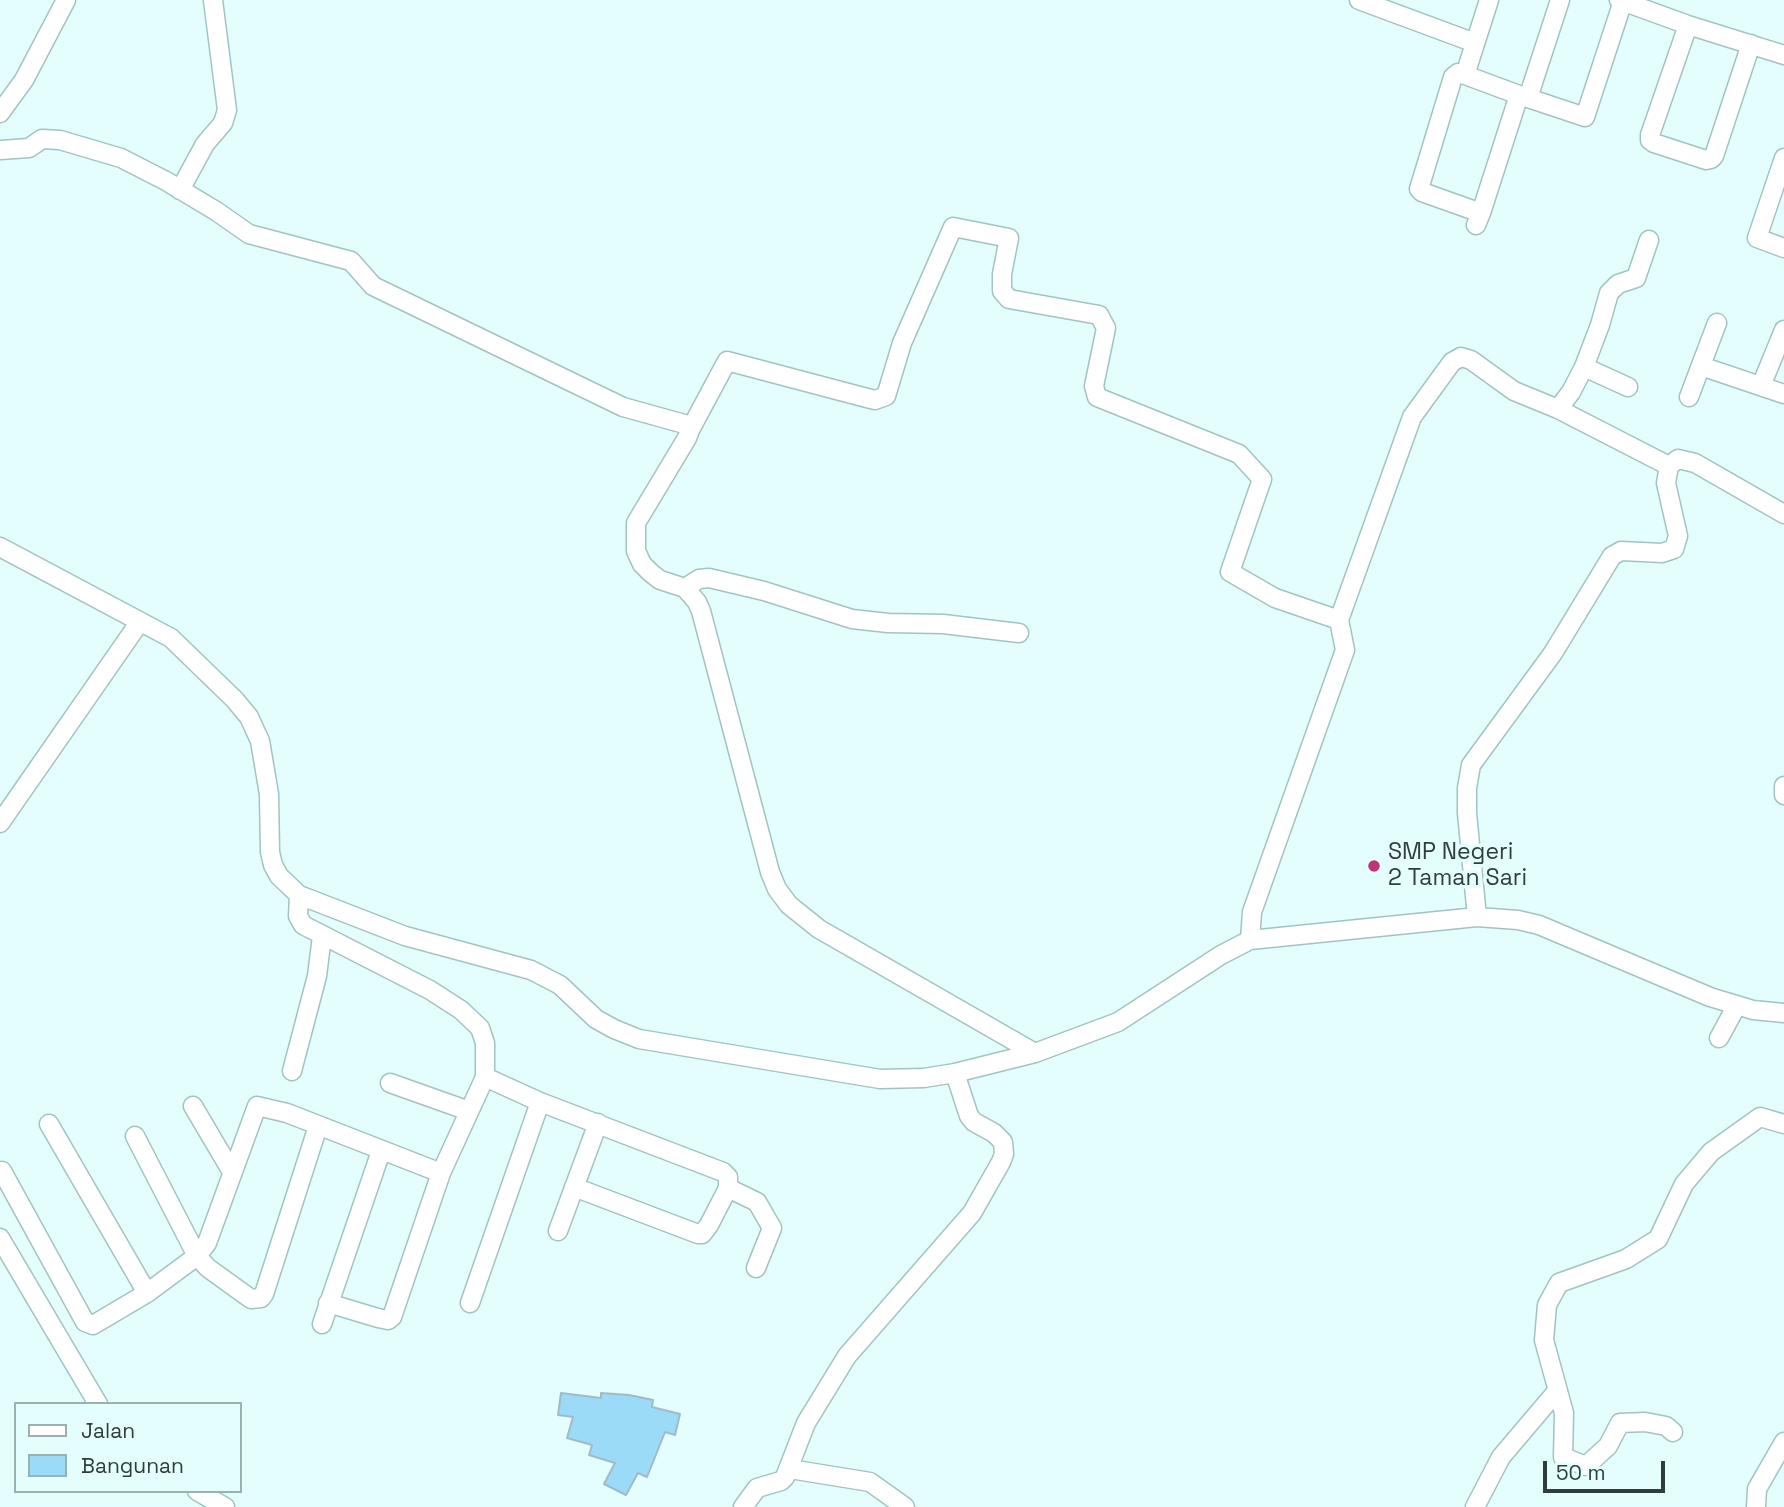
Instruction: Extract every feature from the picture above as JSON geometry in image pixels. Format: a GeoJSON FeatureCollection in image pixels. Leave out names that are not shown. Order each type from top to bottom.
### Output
{"type":"FeatureCollection","features":[{"type":"Feature","properties":{"kind":"street"},"geometry":{"type":"LineString","coordinates":[[0,113],[35,62],[66,0]]}},
{"type":"Feature","properties":{"kind":"street"},"geometry":{"type":"LineString","coordinates":[[180,190],[205,144],[223,123],[228,110],[213,0]]}},
{"type":"Feature","properties":{"kind":"street"},"geometry":{"type":"LineString","coordinates":[[1359,0],[1475,43]]}},
{"type":"Feature","properties":{"kind":"street"},"geometry":{"type":"LineString","coordinates":[[1465,75],[1489,0]]}},
{"type":"Feature","properties":{"kind":"street"},"geometry":{"type":"LineString","coordinates":[[1560,0],[1524,96],[1478,218],[1422,192],[1419,189],[1453,77],[1458,73],[1465,75],[1524,96],[1585,117],[1621,1],[1784,55]]}},
{"type":"Feature","properties":{"kind":"street"},"geometry":{"type":"LineString","coordinates":[[1688,25],[1650,140],[1706,160],[1713,156],[1751,44]]}},
{"type":"Feature","properties":{"kind":"street"},"geometry":{"type":"LineString","coordinates":[[0,149],[30,148],[42,139],[60,140],[121,158],[180,190],[249,234],[351,261],[373,286],[624,407],[685,424],[690,430]]}},
{"type":"Feature","properties":{"kind":"street"},"geometry":{"type":"LineString","coordinates":[[1784,158],[1757,239],[1784,248]]}},
{"type":"Feature","properties":{"kind":"street"},"geometry":{"type":"LineString","coordinates":[[1035,1053],[819,929],[789,905],[777,889],[770,872],[701,611],[685,588],[660,580],[651,573],[639,557],[635,539],[636,523],[642,511],[687,438],[727,362],[875,400],[886,396],[902,343],[953,227],[1009,238],[1002,274],[1002,291],[1009,299],[1098,315],[1106,328],[1094,386],[1097,397],[1239,454],[1262,479],[1230,572],[1275,598],[1339,620]]}},
{"type":"Feature","properties":{"kind":"street"},"geometry":{"type":"LineString","coordinates":[[1558,409],[1571,392],[1584,367],[1600,325],[1605,299],[1618,284],[1636,278],[1649,240]]}},
{"type":"Feature","properties":{"kind":"street"},"geometry":{"type":"LineString","coordinates":[[1689,397],[1717,323]]}},
{"type":"Feature","properties":{"kind":"street"},"geometry":{"type":"LineString","coordinates":[[1761,386],[1784,330]]}},
{"type":"Feature","properties":{"kind":"street"},"geometry":{"type":"LineString","coordinates":[[1250,940],[1252,912],[1345,650],[1339,620],[1412,417],[1452,362],[1461,357],[1471,360],[1502,384],[1558,409],[1669,466]]}},
{"type":"Feature","properties":{"kind":"street"},"geometry":{"type":"LineString","coordinates":[[1701,366],[1784,394]]}},
{"type":"Feature","properties":{"kind":"street"},"geometry":{"type":"LineString","coordinates":[[1584,367],[1628,387]]}},
{"type":"Feature","properties":{"kind":"street"},"geometry":{"type":"LineString","coordinates":[[1477,917],[1467,813],[1471,765],[1546,663],[1612,556],[1621,551],[1662,553],[1674,549],[1678,536],[1666,483],[1669,466],[1678,459],[1695,463],[1784,514]]}},
{"type":"Feature","properties":{"kind":"street"},"geometry":{"type":"LineString","coordinates":[[0,548],[171,638],[235,700],[255,728],[260,741],[269,794],[270,852],[273,865],[279,876],[299,895],[404,936],[531,970],[560,985],[596,1019],[639,1039],[880,1079],[904,1080],[955,1073],[1035,1053],[1118,1022],[1250,940],[1477,917],[1518,920],[1539,925],[1677,985],[1737,1005],[1784,1013]]}},
{"type":"Feature","properties":{"kind":"street"},"geometry":{"type":"LineString","coordinates":[[685,588],[699,579],[709,578],[764,591],[852,619],[943,624],[1019,633]]}},
{"type":"Feature","properties":{"kind":"street"},"geometry":{"type":"LineString","coordinates":[[0,823],[139,623]]}},
{"type":"Feature","properties":{"kind":"street"},"geometry":{"type":"LineString","coordinates":[[1784,786],[1784,795]]}},
{"type":"Feature","properties":{"kind":"street"},"geometry":{"type":"LineString","coordinates":[[299,895],[298,916],[303,925],[430,990],[461,1010],[480,1028],[485,1043],[485,1077],[441,1173],[392,1317],[388,1320],[378,1318],[328,1303]]}},
{"type":"Feature","properties":{"kind":"street"},"geometry":{"type":"LineString","coordinates":[[292,1071],[317,976],[322,936]]}},
{"type":"Feature","properties":{"kind":"street"},"geometry":{"type":"LineString","coordinates":[[1719,1038],[1737,1005]]}},
{"type":"Feature","properties":{"kind":"street"},"geometry":{"type":"LineString","coordinates":[[743,1507],[757,1488],[781,1481],[790,1469],[806,1423],[847,1356],[972,1213],[1001,1162],[1004,1154],[1003,1142],[969,1116],[955,1073]]}},
{"type":"Feature","properties":{"kind":"street"},"geometry":{"type":"LineString","coordinates":[[485,1077],[540,1102],[723,1172],[728,1177],[729,1188],[709,1226],[702,1234],[698,1234],[574,1187]]}},
{"type":"Feature","properties":{"kind":"street"},"geometry":{"type":"LineString","coordinates":[[390,1083],[469,1111]]}},
{"type":"Feature","properties":{"kind":"street"},"geometry":{"type":"LineString","coordinates":[[470,1303],[540,1102]]}},
{"type":"Feature","properties":{"kind":"street"},"geometry":{"type":"LineString","coordinates":[[192,1106],[232,1172]]}},
{"type":"Feature","properties":{"kind":"street"},"geometry":{"type":"LineString","coordinates":[[2,1171],[85,1322],[93,1325],[147,1293],[197,1256],[207,1243],[257,1106],[287,1113],[441,1173]]}},
{"type":"Feature","properties":{"kind":"street"},"geometry":{"type":"LineString","coordinates":[[1673,1432],[1666,1426],[1645,1422],[1620,1423],[1608,1446],[1586,1466],[1563,1457],[1564,1413],[1544,1340],[1547,1305],[1559,1283],[1626,1259],[1658,1239],[1684,1184],[1711,1152],[1760,1117],[1784,1124]]}},
{"type":"Feature","properties":{"kind":"street"},"geometry":{"type":"LineString","coordinates":[[558,1231],[598,1123]]}},
{"type":"Feature","properties":{"kind":"street"},"geometry":{"type":"LineString","coordinates":[[49,1124],[147,1293]]}},
{"type":"Feature","properties":{"kind":"street"},"geometry":{"type":"LineString","coordinates":[[135,1136],[197,1256],[208,1268],[251,1299],[261,1298],[318,1126]]}},
{"type":"Feature","properties":{"kind":"street"},"geometry":{"type":"LineString","coordinates":[[322,1324],[380,1151]]}},
{"type":"Feature","properties":{"kind":"street"},"geometry":{"type":"LineString","coordinates":[[729,1188],[757,1202],[772,1228],[756,1268]]}},
{"type":"Feature","properties":{"kind":"street"},"geometry":{"type":"LineString","coordinates":[[0,1238],[97,1402]]}},
{"type":"Feature","properties":{"kind":"street"},"geometry":{"type":"LineString","coordinates":[[1475,1507],[1501,1457],[1558,1391]]}},
{"type":"Feature","properties":{"kind":"street"},"geometry":{"type":"LineString","coordinates":[[1756,1507],[1757,1489],[1784,1442]]}},
{"type":"Feature","properties":{"kind":"street"},"geometry":{"type":"LineString","coordinates":[[790,1469],[870,1482],[905,1507]]}},
{"type":"Feature","properties":{"kind":"street"},"geometry":{"type":"LineString","coordinates":[[200,1493],[225,1507]]}},
{"type":"Feature","properties":{"kind":"building"},"geometry":{"type":"Polygon","coordinates":[[[561,1393],[601,1398],[601,1393],[629,1395],[653,1400],[652,1407],[680,1414],[675,1435],[665,1432],[647,1477],[638,1473],[626,1495],[604,1484],[615,1463],[589,1455],[592,1445],[567,1438],[573,1417],[558,1415],[561,1393]]]}},
{"type":"Feature","properties":{"kind":"place","name":"SMP Negeri 2 Taman Sari"},"geometry":{"type":"Point","coordinates":[1374,866]}}]}
